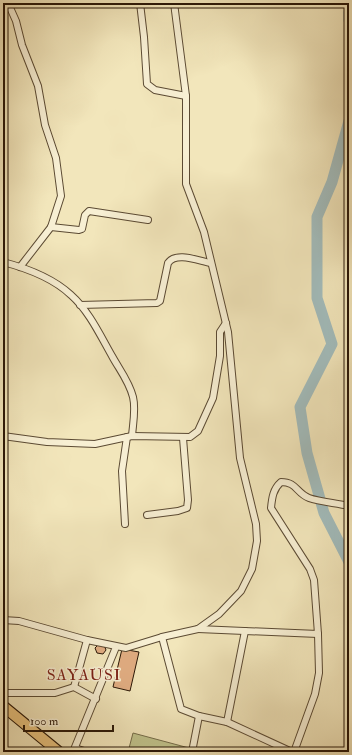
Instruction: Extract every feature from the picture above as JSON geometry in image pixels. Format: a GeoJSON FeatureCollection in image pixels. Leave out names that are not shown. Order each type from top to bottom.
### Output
{"type":"FeatureCollection","features":[{"type":"Feature","properties":{"kind":"main road"},"geometry":{"type":"LineString","coordinates":[[3,706],[59,752]]}},
{"type":"Feature","properties":{"kind":"street"},"geometry":{"type":"LineString","coordinates":[[8,3],[16,21],[22,45],[38,86],[44,119],[56,158],[61,196],[51,227],[20,267]]}},
{"type":"Feature","properties":{"kind":"street"},"geometry":{"type":"LineString","coordinates":[[140,3],[148,84],[155,90],[186,96]]}},
{"type":"Feature","properties":{"kind":"street"},"geometry":{"type":"LineString","coordinates":[[174,3],[186,96],[186,184],[204,232],[226,323],[232,366],[240,458],[256,524],[257,541],[252,569],[241,591],[219,614],[198,629]]}},
{"type":"Feature","properties":{"kind":"street"},"geometry":{"type":"LineString","coordinates":[[51,227],[82,229],[85,215],[89,211],[148,220]]}},
{"type":"Feature","properties":{"kind":"street"},"geometry":{"type":"LineString","coordinates":[[80,305],[157,303],[160,301],[168,263],[170,260],[179,257],[211,263]]}},
{"type":"Feature","properties":{"kind":"street"},"geometry":{"type":"LineString","coordinates":[[3,262],[20,267],[65,289],[80,305],[97,329],[126,378],[133,397],[134,407],[130,436],[122,471],[125,524]]}},
{"type":"Feature","properties":{"kind":"street"},"geometry":{"type":"LineString","coordinates":[[3,436],[47,442],[95,444],[112,442],[130,436],[190,437],[198,431],[213,398],[220,356],[220,332],[226,323]]}},
{"type":"Feature","properties":{"kind":"street"},"geometry":{"type":"LineString","coordinates":[[147,515],[178,511],[187,508],[188,500],[183,438]]}},
{"type":"Feature","properties":{"kind":"street"},"geometry":{"type":"LineString","coordinates":[[162,637],[180,704],[186,712],[227,722],[293,752],[315,694],[318,673],[318,634],[314,580],[310,569],[271,508],[276,486],[281,482],[289,482],[307,497],[349,506]]}},
{"type":"Feature","properties":{"kind":"street"},"geometry":{"type":"LineString","coordinates":[[3,620],[19,621],[87,640],[126,648],[162,637],[198,629],[318,634]]}},
{"type":"Feature","properties":{"kind":"street"},"geometry":{"type":"LineString","coordinates":[[227,722],[245,631]]}},
{"type":"Feature","properties":{"kind":"street"},"geometry":{"type":"LineString","coordinates":[[74,687],[87,640]]}},
{"type":"Feature","properties":{"kind":"street"},"geometry":{"type":"LineString","coordinates":[[87,752],[74,750],[116,647]]}},
{"type":"Feature","properties":{"kind":"street"},"geometry":{"type":"LineString","coordinates":[[3,693],[55,693],[74,687],[96,699]]}},
{"type":"Feature","properties":{"kind":"street"},"geometry":{"type":"LineString","coordinates":[[192,752],[199,716]]}},
{"type":"Feature","properties":{"kind":"green space"},"geometry":{"type":"Polygon","coordinates":[[[133,733],[189,748],[188,752],[128,752],[133,733]]]}},
{"type":"Feature","properties":{"kind":"building"},"geometry":{"type":"Polygon","coordinates":[[[99,644],[104,645],[106,650],[103,654],[97,653],[95,648],[99,644]]]}},
{"type":"Feature","properties":{"kind":"building"},"geometry":{"type":"Polygon","coordinates":[[[122,649],[139,652],[130,691],[113,687],[122,649]]]}},
{"type":"Feature","properties":{"kind":"waterway"},"geometry":{"type":"LineString","coordinates":[[349,12],[349,20]]}},
{"type":"Feature","properties":{"kind":"waterway"},"geometry":{"type":"LineString","coordinates":[[349,121],[332,182],[317,217],[317,298],[332,344],[300,407],[307,453],[324,513],[349,562]]}},
{"type":"Feature","properties":{"kind":"district","name":"SAYAUSI"},"geometry":{"type":"Point","coordinates":[84,675]}}]}
